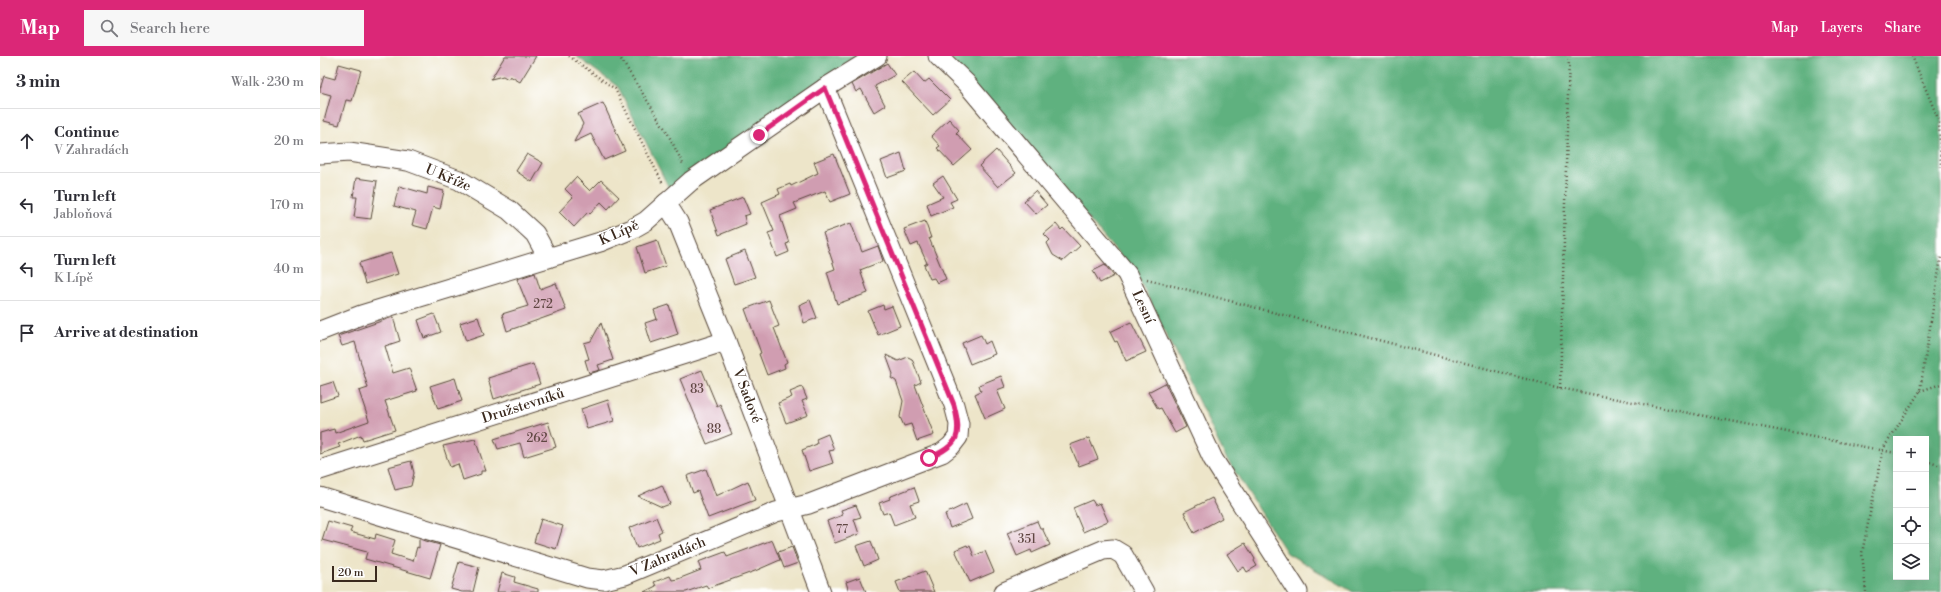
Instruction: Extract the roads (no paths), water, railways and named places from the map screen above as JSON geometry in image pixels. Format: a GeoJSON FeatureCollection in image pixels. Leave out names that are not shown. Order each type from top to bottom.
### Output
{"type":"FeatureCollection","features":[{"type":"Feature","properties":{"kind":"street","name":"K Lípě"},"geometry":{"type":"LineString","coordinates":[[320,331],[360,315],[618,236],[646,221],[691,181],[825,88],[878,56]]}},
{"type":"Feature","properties":{"kind":"street","name":"Lesní"},"geometry":{"type":"LineString","coordinates":[[938,56],[966,83],[1127,274],[1213,459],[1298,592]]}},
{"type":"Feature","properties":{"kind":"street","name":"V Zahradách"},"geometry":{"type":"LineString","coordinates":[[320,497],[587,578],[604,580],[625,575],[776,512],[809,504],[929,458],[951,446],[958,437],[959,424],[954,405],[825,88]]}},
{"type":"Feature","properties":{"kind":"street","name":"U Kříže"},"geometry":{"type":"LineString","coordinates":[[320,154],[350,152],[408,162],[459,180],[509,210],[535,234],[548,258]]}},
{"type":"Feature","properties":{"kind":"street","name":"V Sadové"},"geometry":{"type":"LineString","coordinates":[[668,201],[678,222],[726,341],[821,592]]}},
{"type":"Feature","properties":{"kind":"street","name":"Družstevníků"},"geometry":{"type":"LineString","coordinates":[[320,470],[726,341]]}},
{"type":"Feature","properties":{"kind":"street"},"geometry":{"type":"LineString","coordinates":[[1004,592],[1103,550],[1113,549],[1122,555],[1144,592]]}}]}
